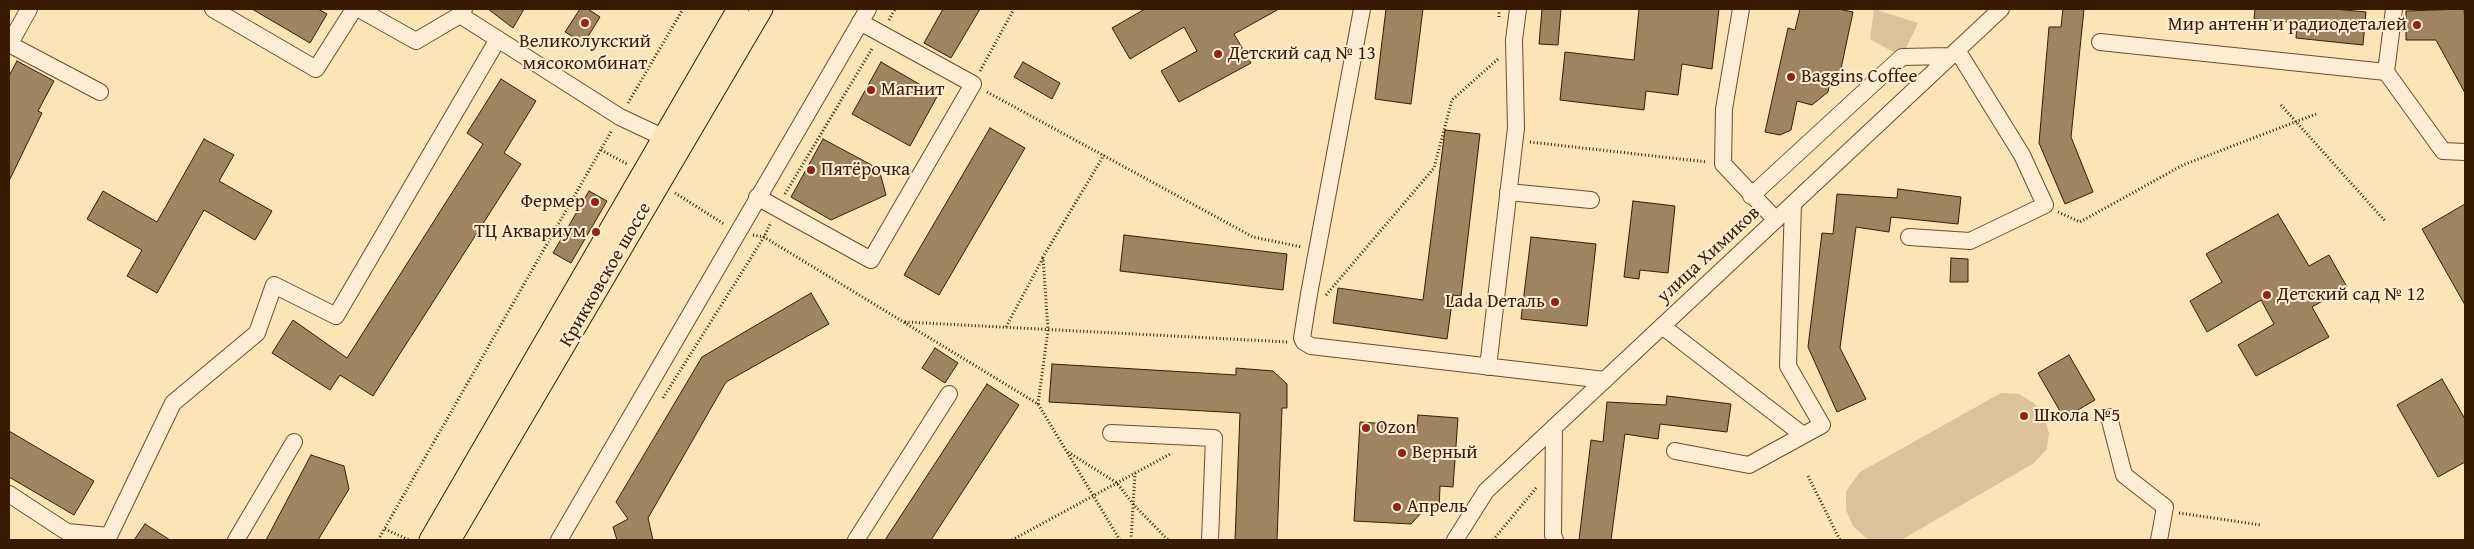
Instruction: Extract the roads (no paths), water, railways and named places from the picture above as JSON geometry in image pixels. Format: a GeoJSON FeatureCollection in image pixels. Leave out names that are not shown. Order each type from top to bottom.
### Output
{"type":"FeatureCollection","features":[{"type":"Feature","properties":{"kind":"main road"},"geometry":{"type":"LineString","coordinates":[[672,142],[738,9]]}},
{"type":"Feature","properties":{"kind":"main road","name":"Крикковское шоссе"},"geometry":{"type":"LineString","coordinates":[[450,540],[672,142],[762,9]]}},
{"type":"Feature","properties":{"kind":"main road"},"geometry":{"type":"LineString","coordinates":[[430,540],[652,178]]}},
{"type":"Feature","properties":{"kind":"street"},"geometry":{"type":"LineString","coordinates":[[30,9],[9,44],[100,92]]}},
{"type":"Feature","properties":{"kind":"street"},"geometry":{"type":"LineString","coordinates":[[213,9],[316,69],[354,9]]}},
{"type":"Feature","properties":{"kind":"street"},"geometry":{"type":"LineString","coordinates":[[359,9],[416,41],[462,12],[498,39],[620,116],[672,142]]}},
{"type":"Feature","properties":{"kind":"street"},"geometry":{"type":"LineString","coordinates":[[1362,9],[1302,338],[1304,342],[1311,346],[1605,380]]}},
{"type":"Feature","properties":{"kind":"street"},"geometry":{"type":"LineString","coordinates":[[1488,367],[1514,140],[1514,40],[1518,9]]}},
{"type":"Feature","properties":{"kind":"street"},"geometry":{"type":"LineString","coordinates":[[1741,9],[1724,109],[1723,164],[1751,196],[1776,220]]}},
{"type":"Feature","properties":{"kind":"street","name":"улица Химиков"},"geometry":{"type":"LineString","coordinates":[[1455,540],[1486,491],[2001,9]]}},
{"type":"Feature","properties":{"kind":"street"},"geometry":{"type":"LineString","coordinates":[[2394,9],[2386,72],[2443,151],[2465,152]]}},
{"type":"Feature","properties":{"kind":"street"},"geometry":{"type":"LineString","coordinates":[[559,540],[736,232],[864,15],[881,33],[973,84],[871,260],[757,197]]}},
{"type":"Feature","properties":{"kind":"street"},"geometry":{"type":"LineString","coordinates":[[9,494],[67,532],[108,536],[173,402],[257,333],[274,285],[336,316],[498,39]]}},
{"type":"Feature","properties":{"kind":"street"},"geometry":{"type":"LineString","coordinates":[[2100,42],[2386,72]]}},
{"type":"Feature","properties":{"kind":"street"},"geometry":{"type":"LineString","coordinates":[[1751,196],[1902,57],[1953,53],[2022,155],[2045,205],[1970,241],[1909,237]]}},
{"type":"Feature","properties":{"kind":"street"},"geometry":{"type":"LineString","coordinates":[[1508,192],[1591,200]]}},
{"type":"Feature","properties":{"kind":"street"},"geometry":{"type":"LineString","coordinates":[[1675,451],[1749,465],[1822,424],[1788,366],[1793,204]]}},
{"type":"Feature","properties":{"kind":"street"},"geometry":{"type":"LineString","coordinates":[[1662,326],[1803,435]]}},
{"type":"Feature","properties":{"kind":"street"},"geometry":{"type":"LineString","coordinates":[[856,540],[949,394]]}},
{"type":"Feature","properties":{"kind":"street"},"geometry":{"type":"LineString","coordinates":[[2109,417],[2124,475],[2165,507],[2159,540]]}},
{"type":"Feature","properties":{"kind":"street"},"geometry":{"type":"LineString","coordinates":[[1554,427],[1553,535],[1555,540]]}},
{"type":"Feature","properties":{"kind":"street"},"geometry":{"type":"LineString","coordinates":[[1111,433],[1214,438],[1210,540]]}},
{"type":"Feature","properties":{"kind":"street"},"geometry":{"type":"LineString","coordinates":[[236,540],[294,442]]}},
{"type":"Feature","properties":{"kind":"place","name":"Великолукский мясокомбинат"},"geometry":{"type":"Point","coordinates":[585,23]}},
{"type":"Feature","properties":{"kind":"place","name":"Мир антенн и радиодеталей"},"geometry":{"type":"Point","coordinates":[2417,25]}},
{"type":"Feature","properties":{"kind":"place","name":"Детский сад № 13"},"geometry":{"type":"Point","coordinates":[1218,54]}},
{"type":"Feature","properties":{"kind":"place","name":"Baggins Coffee"},"geometry":{"type":"Point","coordinates":[1791,77]}},
{"type":"Feature","properties":{"kind":"place","name":"Магнит"},"geometry":{"type":"Point","coordinates":[871,90]}},
{"type":"Feature","properties":{"kind":"place","name":"Пятёрочка"},"geometry":{"type":"Point","coordinates":[811,170]}},
{"type":"Feature","properties":{"kind":"place","name":"Фермер"},"geometry":{"type":"Point","coordinates":[595,202]}},
{"type":"Feature","properties":{"kind":"place","name":"ТЦ Аквариум"},"geometry":{"type":"Point","coordinates":[596,232]}},
{"type":"Feature","properties":{"kind":"place","name":"Детский сад № 12"},"geometry":{"type":"Point","coordinates":[2267,295]}},
{"type":"Feature","properties":{"kind":"place","name":"Lada Dеталь"},"geometry":{"type":"Point","coordinates":[1555,302]}},
{"type":"Feature","properties":{"kind":"place","name":"Школа №5"},"geometry":{"type":"Point","coordinates":[2024,416]}},
{"type":"Feature","properties":{"kind":"place","name":"Ozon"},"geometry":{"type":"Point","coordinates":[1366,428]}},
{"type":"Feature","properties":{"kind":"place","name":"Верный"},"geometry":{"type":"Point","coordinates":[1402,453]}},
{"type":"Feature","properties":{"kind":"place","name":"Апрель"},"geometry":{"type":"Point","coordinates":[1397,507]}}]}
